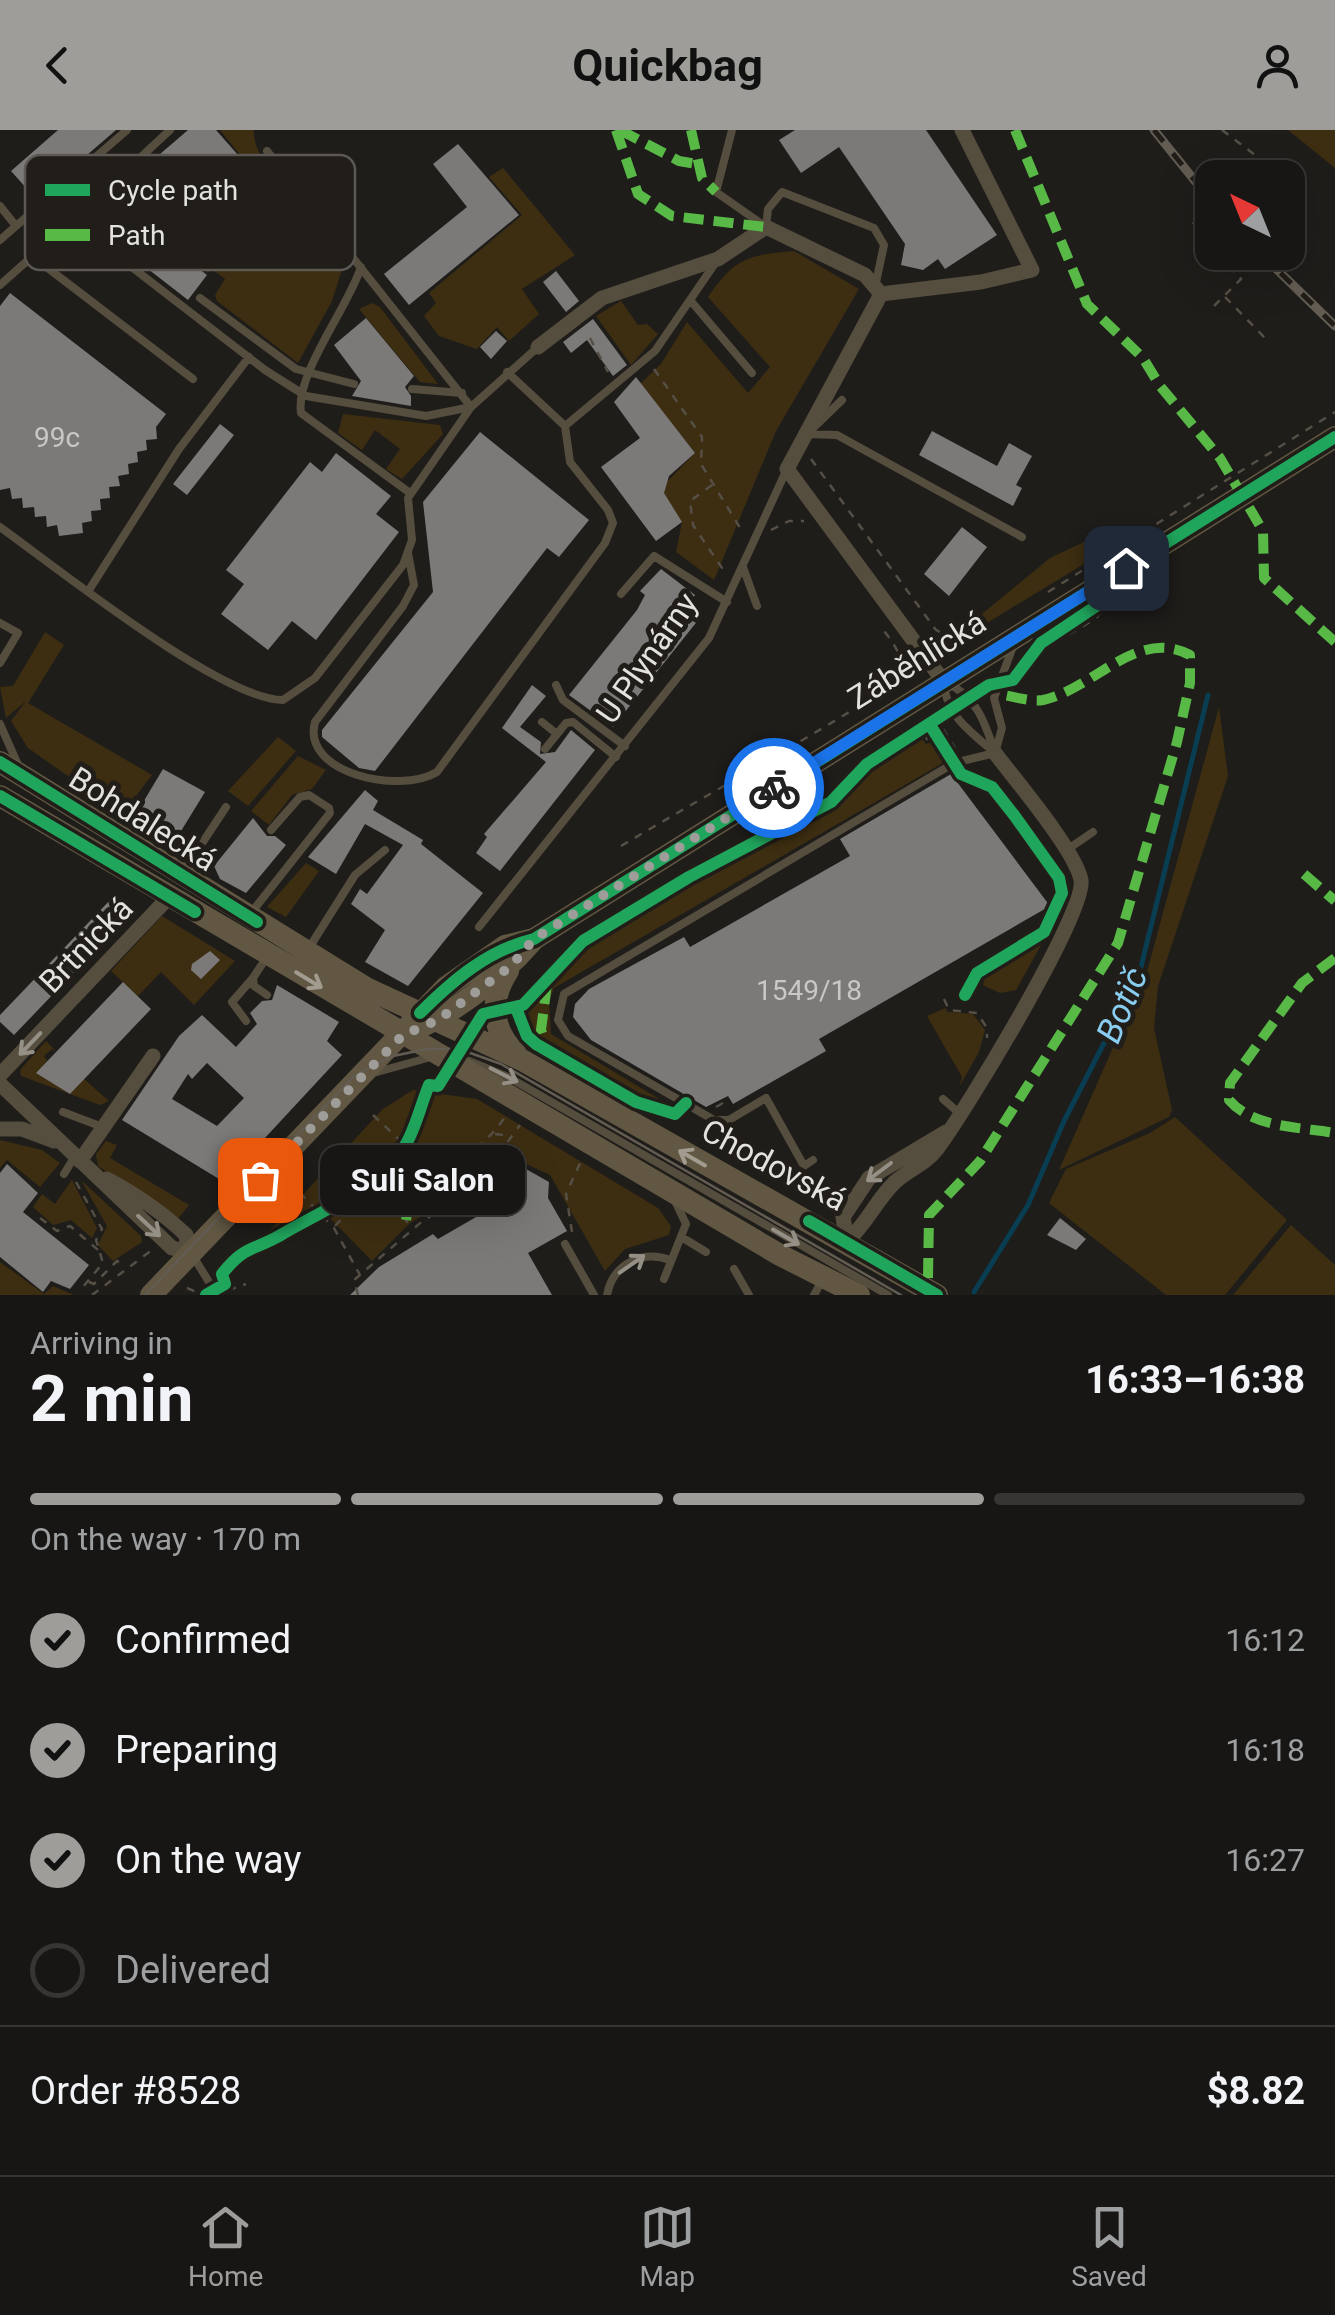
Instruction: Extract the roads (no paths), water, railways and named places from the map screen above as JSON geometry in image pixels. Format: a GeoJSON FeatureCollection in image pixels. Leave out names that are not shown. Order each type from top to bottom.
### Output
{"type":"FeatureCollection","features":[{"type":"Feature","properties":{"kind":"main road","name":"Záběhlická"},"geometry":{"type":"LineString","coordinates":[[429,1016],[446,987],[506,946],[534,939],[948,704],[1021,634],[1109,585],[1335,437]]}},
{"type":"Feature","properties":{"kind":"main road","name":"Bohdalecká"},"geometry":{"type":"LineString","coordinates":[[0,762],[268,955],[403,1035]]}},
{"type":"Feature","properties":{"kind":"main road","name":"Bohdalecká"},"geometry":{"type":"LineString","coordinates":[[0,796],[175,886],[248,916],[368,989],[429,1016]]}},
{"type":"Feature","properties":{"kind":"main road","name":"Záběhlická"},"geometry":{"type":"LineString","coordinates":[[403,1035],[511,966],[534,939]]}},
{"type":"Feature","properties":{"kind":"main road"},"geometry":{"type":"LineString","coordinates":[[511,966],[497,990],[496,1017],[502,1038],[522,1060]]}},
{"type":"Feature","properties":{"kind":"main road","name":"Chodovská"},"geometry":{"type":"LineString","coordinates":[[429,1016],[522,1060],[937,1295]]}},
{"type":"Feature","properties":{"kind":"main road"},"geometry":{"type":"LineString","coordinates":[[154,1295],[190,1253],[403,1035],[824,1279],[859,1295]]}},
{"type":"Feature","properties":{"kind":"street"},"geometry":{"type":"LineString","coordinates":[[538,347],[602,298],[718,259],[766,227],[865,275],[878,290],[981,282],[1032,270],[962,130]]}},
{"type":"Feature","properties":{"kind":"street","name":"U Plynárny"},"geometry":{"type":"LineString","coordinates":[[787,469],[878,290]]}},
{"type":"Feature","properties":{"kind":"street"},"geometry":{"type":"LineString","coordinates":[[787,469],[948,704]]}},
{"type":"Feature","properties":{"kind":"street"},"geometry":{"type":"LineString","coordinates":[[847,1241],[864,1227],[896,1182],[934,1153],[950,1130],[1073,917],[1081,896],[1081,878],[1066,850],[996,753]]}},
{"type":"Feature","properties":{"kind":"street","name":"Brtnická"},"geometry":{"type":"LineString","coordinates":[[0,1075],[175,886]]}},
{"type":"Feature","properties":{"kind":"street"},"geometry":{"type":"LineString","coordinates":[[82,1163],[153,1056]]}},
{"type":"Feature","properties":{"kind":"street"},"geometry":{"type":"LineString","coordinates":[[0,1084],[172,1248],[190,1253]]}},
{"type":"Feature","properties":{"kind":"street"},"geometry":{"type":"LineString","coordinates":[[0,1130],[22,1129],[61,1143]]}},
{"type":"Feature","properties":{"kind":"street"},"geometry":{"type":"LineString","coordinates":[[847,1241],[844,1217],[869,1178],[950,1130]]}},
{"type":"Feature","properties":{"kind":"lane"},"geometry":{"type":"LineString","coordinates":[[98,155],[127,130]]}},
{"type":"Feature","properties":{"kind":"lane"},"geometry":{"type":"LineString","coordinates":[[143,155],[170,130]]}},
{"type":"Feature","properties":{"kind":"lane"},"geometry":{"type":"LineString","coordinates":[[732,130],[716,192],[766,227],[768,209],[782,192],[874,228],[884,245],[878,290]]}},
{"type":"Feature","properties":{"kind":"lane"},"geometry":{"type":"LineString","coordinates":[[267,151],[270,155]]}},
{"type":"Feature","properties":{"kind":"lane"},"geometry":{"type":"LineString","coordinates":[[0,206],[16,226]]}},
{"type":"Feature","properties":{"kind":"lane"},"geometry":{"type":"LineString","coordinates":[[0,240],[25,218]]}},
{"type":"Feature","properties":{"kind":"lane"},"geometry":{"type":"LineString","coordinates":[[564,426],[647,359],[718,259]]}},
{"type":"Feature","properties":{"kind":"lane"},"geometry":{"type":"LineString","coordinates":[[355,261],[471,407]]}},
{"type":"Feature","properties":{"kind":"lane"},"geometry":{"type":"LineString","coordinates":[[0,285],[25,262]]}},
{"type":"Feature","properties":{"kind":"lane"},"geometry":{"type":"LineString","coordinates":[[361,268],[302,393],[301,413],[410,493]]}},
{"type":"Feature","properties":{"kind":"lane"},"geometry":{"type":"LineString","coordinates":[[50,270],[193,379]]}},
{"type":"Feature","properties":{"kind":"lane"},"geometry":{"type":"LineString","coordinates":[[136,270],[302,393],[357,407],[426,416],[471,407]]}},
{"type":"Feature","properties":{"kind":"lane"},"geometry":{"type":"LineString","coordinates":[[200,298],[257,343],[310,374],[354,384]]}},
{"type":"Feature","properties":{"kind":"lane"},"geometry":{"type":"LineString","coordinates":[[690,300],[752,374]]}},
{"type":"Feature","properties":{"kind":"lane"},"geometry":{"type":"LineString","coordinates":[[507,372],[564,426],[570,462],[608,510],[613,524],[605,542],[437,772],[424,780],[379,784],[352,774],[313,741],[314,722],[403,606],[414,584],[408,553],[410,493],[471,407],[507,372],[538,347]]}},
{"type":"Feature","properties":{"kind":"lane"},"geometry":{"type":"LineString","coordinates":[[88,590],[180,449],[249,357]]}},
{"type":"Feature","properties":{"kind":"lane"},"geometry":{"type":"LineString","coordinates":[[412,389],[462,393]]}},
{"type":"Feature","properties":{"kind":"lane"},"geometry":{"type":"LineString","coordinates":[[804,439],[842,400]]}},
{"type":"Feature","properties":{"kind":"lane"},"geometry":{"type":"LineString","coordinates":[[804,439],[837,435],[1022,537]]}},
{"type":"Feature","properties":{"kind":"lane","name":"U Plynárny"},"geometry":{"type":"LineString","coordinates":[[479,928],[710,638],[787,469]]}},
{"type":"Feature","properties":{"kind":"lane"},"geometry":{"type":"LineString","coordinates":[[0,526],[132,624],[246,692],[283,700],[316,678],[408,553]]}},
{"type":"Feature","properties":{"kind":"lane"},"geometry":{"type":"LineString","coordinates":[[621,594],[654,556],[727,602]]}},
{"type":"Feature","properties":{"kind":"lane"},"geometry":{"type":"LineString","coordinates":[[743,567],[757,606]]}},
{"type":"Feature","properties":{"kind":"lane"},"geometry":{"type":"LineString","coordinates":[[0,622],[18,633],[0,664]]}},
{"type":"Feature","properties":{"kind":"lane"},"geometry":{"type":"LineString","coordinates":[[996,753],[1002,728],[994,709],[1021,634]]}},
{"type":"Feature","properties":{"kind":"lane"},"geometry":{"type":"LineString","coordinates":[[556,686],[563,700],[625,746]]}},
{"type":"Feature","properties":{"kind":"lane"},"geometry":{"type":"LineString","coordinates":[[964,690],[984,719],[996,753],[948,704],[964,690]]}},
{"type":"Feature","properties":{"kind":"lane"},"geometry":{"type":"LineString","coordinates":[[542,722],[557,734]]}},
{"type":"Feature","properties":{"kind":"lane"},"geometry":{"type":"LineString","coordinates":[[545,749],[573,722],[616,757]]}},
{"type":"Feature","properties":{"kind":"lane"},"geometry":{"type":"LineString","coordinates":[[0,724],[23,776]]}},
{"type":"Feature","properties":{"kind":"lane"},"geometry":{"type":"LineString","coordinates":[[813,1160],[804,1166],[766,1098],[728,1120],[714,1120],[568,1036],[558,1020],[564,994],[955,756],[996,753]]}},
{"type":"Feature","properties":{"kind":"lane"},"geometry":{"type":"LineString","coordinates":[[248,916],[330,813],[329,808],[309,795],[300,797],[271,830]]}},
{"type":"Feature","properties":{"kind":"lane"},"geometry":{"type":"LineString","coordinates":[[175,886],[226,807]]}},
{"type":"Feature","properties":{"kind":"lane"},"geometry":{"type":"LineString","coordinates":[[1066,850],[1093,832]]}},
{"type":"Feature","properties":{"kind":"lane"},"geometry":{"type":"LineString","coordinates":[[307,952],[355,875],[385,850]]}},
{"type":"Feature","properties":{"kind":"lane"},"geometry":{"type":"LineString","coordinates":[[246,1021],[232,1002],[268,955]]}},
{"type":"Feature","properties":{"kind":"lane"},"geometry":{"type":"LineString","coordinates":[[254,978],[254,986],[267,995]]}},
{"type":"Feature","properties":{"kind":"lane"},"geometry":{"type":"LineString","coordinates":[[217,1295],[190,1253],[352,1089],[401,1062],[444,1058],[478,1063],[508,1077],[824,1279],[888,1295]]}},
{"type":"Feature","properties":{"kind":"lane"},"geometry":{"type":"LineString","coordinates":[[943,1099],[960,1113]]}},
{"type":"Feature","properties":{"kind":"lane"},"geometry":{"type":"LineString","coordinates":[[63,1112],[105,1128]]}},
{"type":"Feature","properties":{"kind":"lane"},"geometry":{"type":"LineString","coordinates":[[64,1174],[82,1163]]}},
{"type":"Feature","properties":{"kind":"lane"},"geometry":{"type":"LineString","coordinates":[[658,1180],[684,1212],[683,1238],[664,1279]]}},
{"type":"Feature","properties":{"kind":"lane"},"geometry":{"type":"LineString","coordinates":[[683,1238],[706,1252]]}},
{"type":"Feature","properties":{"kind":"lane"},"geometry":{"type":"LineString","coordinates":[[824,1279],[847,1241]]}},
{"type":"Feature","properties":{"kind":"lane"},"geometry":{"type":"LineString","coordinates":[[565,1244],[594,1295]]}},
{"type":"Feature","properties":{"kind":"lane"},"geometry":{"type":"LineString","coordinates":[[607,1295],[622,1268],[639,1256],[650,1253],[670,1260]]}},
{"type":"Feature","properties":{"kind":"lane"},"geometry":{"type":"LineString","coordinates":[[734,1269],[749,1295]]}},
{"type":"Feature","properties":{"kind":"waterway","name":"Botič"},"geometry":{"type":"LineString","coordinates":[[974,1292],[1028,1205],[1064,1121],[1139,975],[1208,695]]}},
{"type":"Feature","properties":{"kind":"tram line"},"geometry":{"type":"LineString","coordinates":[[145,1295],[354,1076],[393,1056],[427,1049],[459,1049],[501,1064],[901,1295]]}},
{"type":"Feature","properties":{"kind":"railway"},"geometry":{"type":"LineString","coordinates":[[1154,130],[1195,181]]}},
{"type":"Feature","properties":{"kind":"railway"},"geometry":{"type":"LineString","coordinates":[[1277,270],[1335,326]]}},
{"type":"Feature","properties":{"kind":"place","name":"Suli Salon"},"geometry":{"type":"Point","coordinates":[260,1180]}}]}
